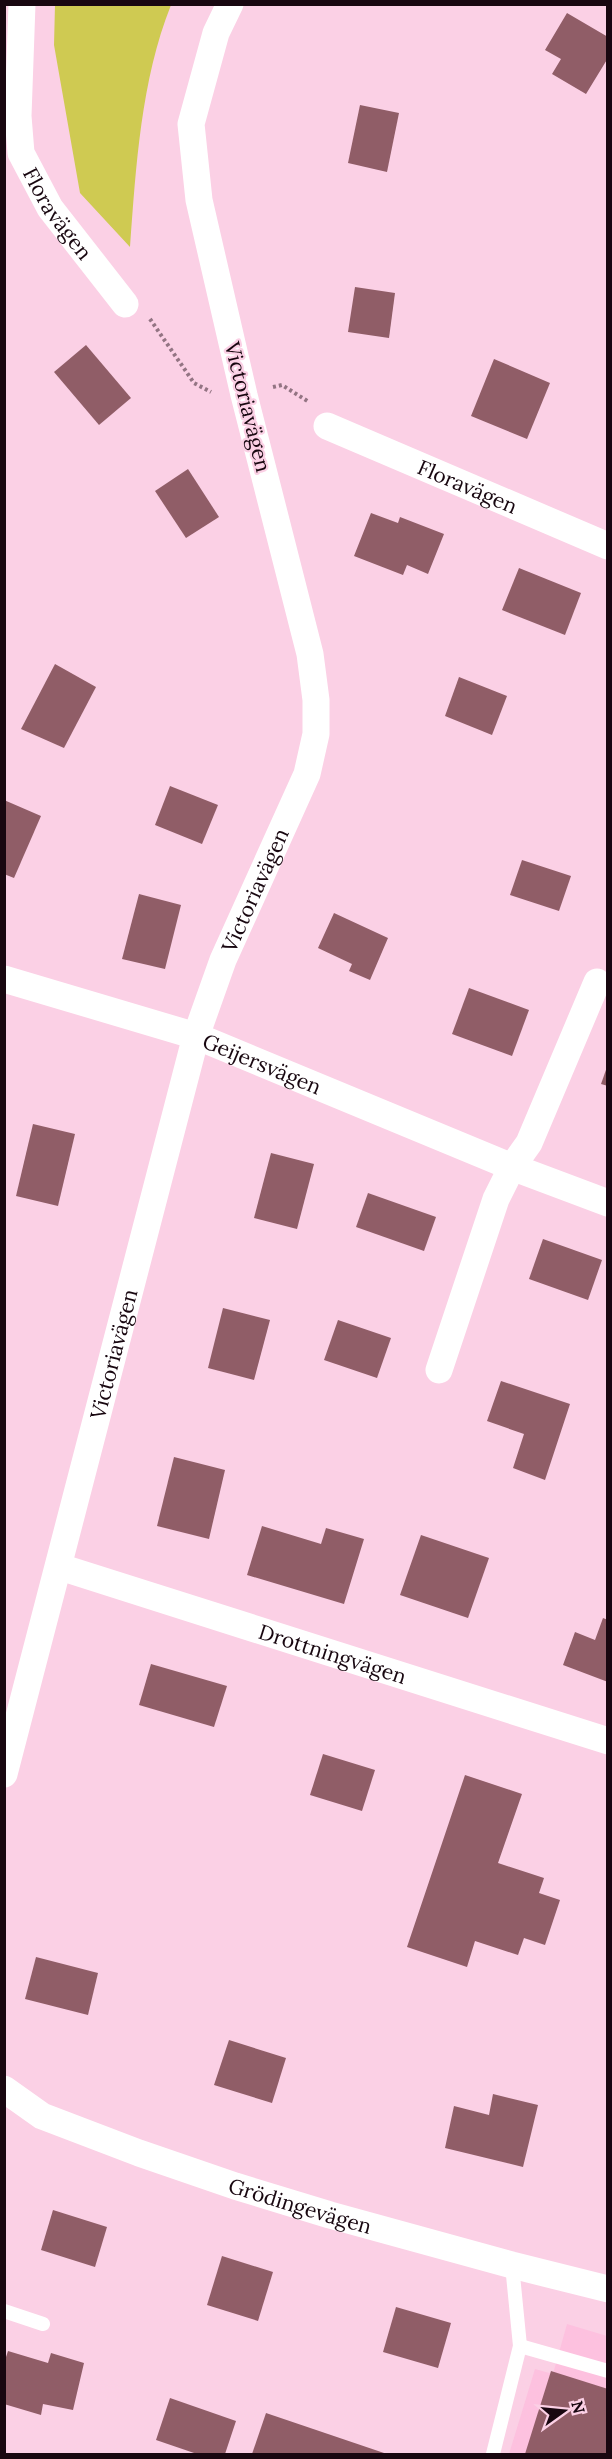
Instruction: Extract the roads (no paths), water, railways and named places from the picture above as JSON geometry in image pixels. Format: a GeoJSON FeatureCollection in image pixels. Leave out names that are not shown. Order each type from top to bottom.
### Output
{"type":"FeatureCollection","features":[{"type":"Feature","properties":{"kind":"street","name":"Floravägen"},"geometry":{"type":"LineString","coordinates":[[22,4],[18,116],[21,153],[50,208],[125,304]]}},
{"type":"Feature","properties":{"kind":"street","name":"Victoriavägen"},"geometry":{"type":"LineString","coordinates":[[4,1774],[60,1566],[196,1036],[223,960],[308,774],[316,734],[316,699],[310,654],[244,395],[199,200],[191,124],[216,33],[230,4]]}},
{"type":"Feature","properties":{"kind":"street","name":"Floravägen"},"geometry":{"type":"LineString","coordinates":[[327,426],[608,546]]}},
{"type":"Feature","properties":{"kind":"street","name":"Geijersvägen"},"geometry":{"type":"LineString","coordinates":[[4,979],[196,1036],[512,1167],[608,1203]]}},
{"type":"Feature","properties":{"kind":"street"},"geometry":{"type":"LineString","coordinates":[[439,1371],[496,1199],[512,1167],[529,1143],[597,982]]}},
{"type":"Feature","properties":{"kind":"street","name":"Drottningvägen"},"geometry":{"type":"LineString","coordinates":[[60,1566],[608,1741]]}},
{"type":"Feature","properties":{"kind":"street","name":"Grödingevägen"},"geometry":{"type":"LineString","coordinates":[[4,2089],[42,2116],[139,2153],[330,2215],[608,2289]]}},
{"type":"Feature","properties":{"kind":"lane"},"geometry":{"type":"LineString","coordinates":[[493,2454],[520,2346],[512,2265]]}},
{"type":"Feature","properties":{"kind":"lane"},"geometry":{"type":"LineString","coordinates":[[4,2311],[43,2324]]}},
{"type":"Feature","properties":{"kind":"lane"},"geometry":{"type":"LineString","coordinates":[[520,2346],[608,2371]]}}]}
